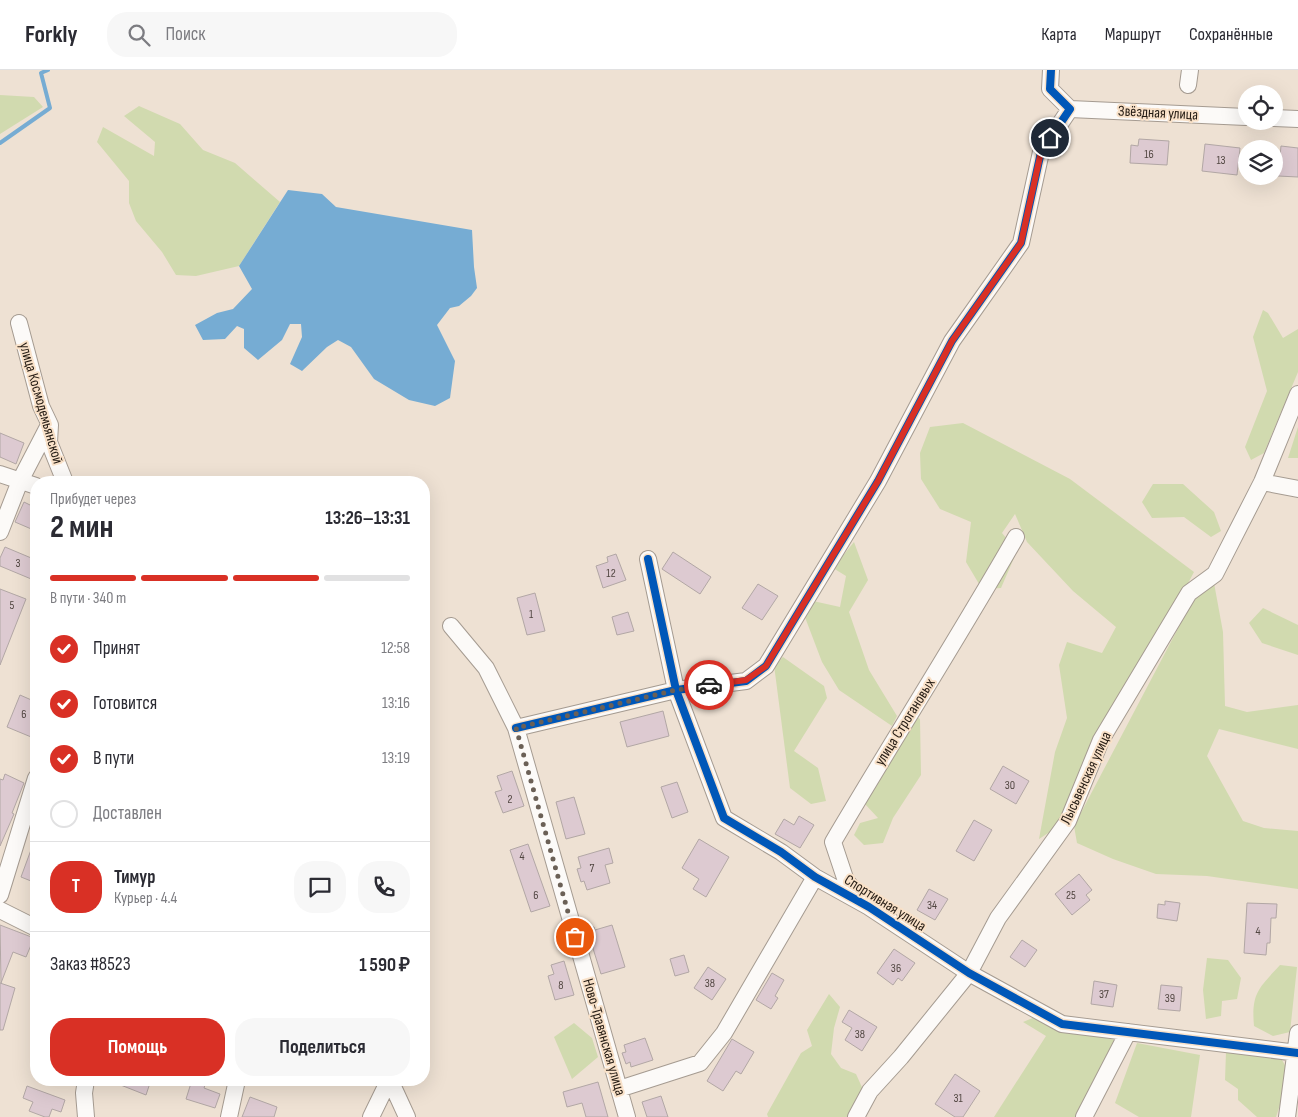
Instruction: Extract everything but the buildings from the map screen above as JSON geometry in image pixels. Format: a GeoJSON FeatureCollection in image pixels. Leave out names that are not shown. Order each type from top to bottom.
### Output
{"type":"FeatureCollection","features":[{"type":"Feature","properties":{"kind":"street"},"geometry":{"type":"LineString","coordinates":[[516,728],[676,690],[746,680],[766,666],[878,481],[952,341],[1021,243],[1041,152],[1070,109],[1050,89],[1051,70]]}},
{"type":"Feature","properties":{"kind":"street","name":"Звёздная улица"},"geometry":{"type":"LineString","coordinates":[[1070,109],[1238,117]]}},
{"type":"Feature","properties":{"kind":"street"},"geometry":{"type":"LineString","coordinates":[[1283,118],[1298,119]]}},
{"type":"Feature","properties":{"kind":"street","name":"улица Космодемьянской"},"geometry":{"type":"LineString","coordinates":[[19,323],[41,406],[50,425],[49,442],[63,476]]}},
{"type":"Feature","properties":{"kind":"street","name":"Лысьвенская улица"},"geometry":{"type":"LineString","coordinates":[[856,1117],[870,1091],[902,1057],[969,973],[998,918],[1068,821],[1101,740],[1189,592],[1214,574],[1262,482],[1298,394]]}},
{"type":"Feature","properties":{"kind":"street"},"geometry":{"type":"LineString","coordinates":[[0,532],[20,481],[50,425]]}},
{"type":"Feature","properties":{"kind":"street"},"geometry":{"type":"LineString","coordinates":[[0,474],[30,484]]}},
{"type":"Feature","properties":{"kind":"street"},"geometry":{"type":"LineString","coordinates":[[1262,482],[1298,489]]}},
{"type":"Feature","properties":{"kind":"street","name":"улица Строгановых"},"geometry":{"type":"LineString","coordinates":[[869,907],[846,881],[832,842],[962,631],[1016,537]]}},
{"type":"Feature","properties":{"kind":"street","name":"Спортивная улица"},"geometry":{"type":"LineString","coordinates":[[648,559],[676,690],[724,818],[781,852],[816,877],[869,907],[969,973],[1062,1024],[1297,1053]]}},
{"type":"Feature","properties":{"kind":"street","name":"Ново-Травянская улица"},"geometry":{"type":"LineString","coordinates":[[450,626],[486,668],[516,728],[627,1117]]}},
{"type":"Feature","properties":{"kind":"street"},"geometry":{"type":"LineString","coordinates":[[0,895],[30,798]]}},
{"type":"Feature","properties":{"kind":"street"},"geometry":{"type":"LineString","coordinates":[[619,1089],[700,1063],[724,1033],[816,877]]}},
{"type":"Feature","properties":{"kind":"street"},"geometry":{"type":"LineString","coordinates":[[0,910],[30,925]]}},
{"type":"Feature","properties":{"kind":"street"},"geometry":{"type":"LineString","coordinates":[[1084,1117],[1128,1032]]}},
{"type":"Feature","properties":{"kind":"street"},"geometry":{"type":"LineString","coordinates":[[1287,1117],[1297,1053],[1298,1033]]}},
{"type":"Feature","properties":{"kind":"street"},"geometry":{"type":"LineString","coordinates":[[85,1086],[86,1117]]}},
{"type":"Feature","properties":{"kind":"street"},"geometry":{"type":"LineString","coordinates":[[229,1117],[237,1086]]}},
{"type":"Feature","properties":{"kind":"street"},"geometry":{"type":"LineString","coordinates":[[371,1117],[386,1086]]}},
{"type":"Feature","properties":{"kind":"street"},"geometry":{"type":"LineString","coordinates":[[392,1086],[407,1117]]}},
{"type":"Feature","properties":{"kind":"green space"},"geometry":{"type":"Polygon","coordinates":[[[0,95],[34,97],[43,107],[0,134],[0,95]]]}},
{"type":"Feature","properties":{"kind":"green space"},"geometry":{"type":"Polygon","coordinates":[[[139,106],[180,124],[203,150],[235,163],[280,202],[239,266],[196,276],[176,275],[162,252],[136,221],[129,203],[129,181],[97,142],[103,127],[154,156],[155,142],[124,116],[139,106]]]}},
{"type":"Feature","properties":{"kind":"green space"},"geometry":{"type":"Polygon","coordinates":[[[1263,310],[1268,313],[1283,338],[1298,329],[1298,372],[1264,453],[1251,460],[1245,447],[1267,391],[1253,337],[1263,310]]]}},
{"type":"Feature","properties":{"kind":"green space"},"geometry":{"type":"Polygon","coordinates":[[[963,423],[1070,479],[1194,572],[1059,826],[1039,839],[1055,752],[1067,718],[1059,665],[1067,642],[1102,653],[1116,627],[1073,591],[1027,542],[1015,514],[1002,533],[1017,551],[1001,588],[982,589],[966,562],[971,522],[940,509],[921,479],[920,453],[930,427],[963,423]]]}},
{"type":"Feature","properties":{"kind":"green space"},"geometry":{"type":"Polygon","coordinates":[[[1298,427],[1298,458],[1288,458],[1298,427]]]}},
{"type":"Feature","properties":{"kind":"green space"},"geometry":{"type":"Polygon","coordinates":[[[1153,484],[1183,484],[1214,512],[1221,531],[1211,537],[1184,517],[1152,518],[1142,502],[1153,484]]]}},
{"type":"Feature","properties":{"kind":"green space"},"geometry":{"type":"Polygon","coordinates":[[[854,542],[868,580],[849,612],[869,670],[897,716],[892,726],[839,690],[822,662],[803,612],[813,601],[840,607],[846,576],[833,568],[854,542]]]}},
{"type":"Feature","properties":{"kind":"green space"},"geometry":{"type":"Polygon","coordinates":[[[1214,583],[1223,632],[1225,706],[1247,712],[1298,705],[1298,749],[1219,729],[1207,756],[1243,821],[1264,828],[1298,831],[1298,889],[1207,876],[1156,874],[1113,859],[1077,843],[1074,826],[1194,598],[1214,583]]]}},
{"type":"Feature","properties":{"kind":"green space"},"geometry":{"type":"Polygon","coordinates":[[[1263,608],[1298,625],[1298,655],[1262,643],[1249,623],[1263,608]]]}},
{"type":"Feature","properties":{"kind":"green space"},"geometry":{"type":"Polygon","coordinates":[[[783,657],[824,686],[827,698],[794,751],[818,768],[826,801],[811,804],[790,788],[774,665],[783,657]]]}},
{"type":"Feature","properties":{"kind":"green space"},"geometry":{"type":"Polygon","coordinates":[[[916,716],[920,719],[921,775],[893,818],[883,843],[864,845],[854,835],[860,823],[878,818],[865,804],[916,716]]]}},
{"type":"Feature","properties":{"kind":"green space"},"geometry":{"type":"Polygon","coordinates":[[[1207,958],[1228,960],[1241,978],[1237,999],[1222,1001],[1221,1016],[1206,1019],[1203,990],[1207,958]]]}},
{"type":"Feature","properties":{"kind":"green space"},"geometry":{"type":"Polygon","coordinates":[[[1280,965],[1297,967],[1290,1032],[1273,1036],[1254,1026],[1253,1015],[1255,998],[1258,992],[1280,965]]]}},
{"type":"Feature","properties":{"kind":"green space"},"geometry":{"type":"Polygon","coordinates":[[[829,994],[840,1007],[834,1028],[831,1054],[841,1068],[856,1074],[865,1094],[851,1117],[768,1117],[767,1114],[801,1053],[812,1046],[807,1030],[829,994]]]}},
{"type":"Feature","properties":{"kind":"green space"},"geometry":{"type":"Polygon","coordinates":[[[1035,1017],[1054,1027],[1120,1041],[1077,1117],[994,1117],[1046,1036],[1023,1022],[1035,1017]]]}},
{"type":"Feature","properties":{"kind":"green space"},"geometry":{"type":"Polygon","coordinates":[[[574,1023],[592,1038],[598,1057],[572,1079],[554,1037],[574,1023]]]}},
{"type":"Feature","properties":{"kind":"green space"},"geometry":{"type":"Polygon","coordinates":[[[1137,1043],[1200,1055],[1191,1117],[1139,1117],[1115,1103],[1137,1043]]]}},
{"type":"Feature","properties":{"kind":"green space"},"geometry":{"type":"Polygon","coordinates":[[[1226,1052],[1282,1060],[1290,1074],[1276,1117],[1257,1117],[1238,1100],[1238,1089],[1225,1080],[1226,1052]]]}},
{"type":"Feature","properties":{"kind":"water"},"geometry":{"type":"Polygon","coordinates":[[[288,190],[322,194],[336,207],[472,230],[477,288],[459,306],[450,308],[437,325],[455,361],[450,398],[435,406],[409,400],[374,379],[351,347],[338,340],[327,347],[302,371],[290,364],[302,337],[301,324],[290,324],[282,340],[258,360],[244,348],[244,329],[237,326],[225,339],[203,340],[195,325],[217,313],[233,309],[252,289],[239,266],[288,190]]]}},
{"type":"Feature","properties":{"kind":"waterway"},"geometry":{"type":"LineString","coordinates":[[0,143],[50,108],[41,73],[48,70]]}},
{"type":"Feature","properties":{"kind":"cycle path"},"geometry":{"type":"LineString","coordinates":[[516,728],[676,690],[746,681],[766,666],[878,481],[952,341],[1021,243],[1041,152],[1070,109],[1050,89],[1051,70]]}},
{"type":"Feature","properties":{"kind":"cycle path"},"geometry":{"type":"LineString","coordinates":[[648,559],[676,690],[724,818],[781,852],[815,877],[869,907],[969,973],[1062,1024],[1298,1053]]}},
{"type":"Feature","properties":{"kind":"way so far"},"geometry":{"type":"LineString","coordinates":[[575,937],[516,728],[676,690],[709,685]]}},
{"type":"Feature","properties":{"kind":"route"},"geometry":{"type":"LineString","coordinates":[[709,685],[746,680],[766,666],[878,481],[952,341],[1021,243],[1041,152],[1050,138]]}}]}
